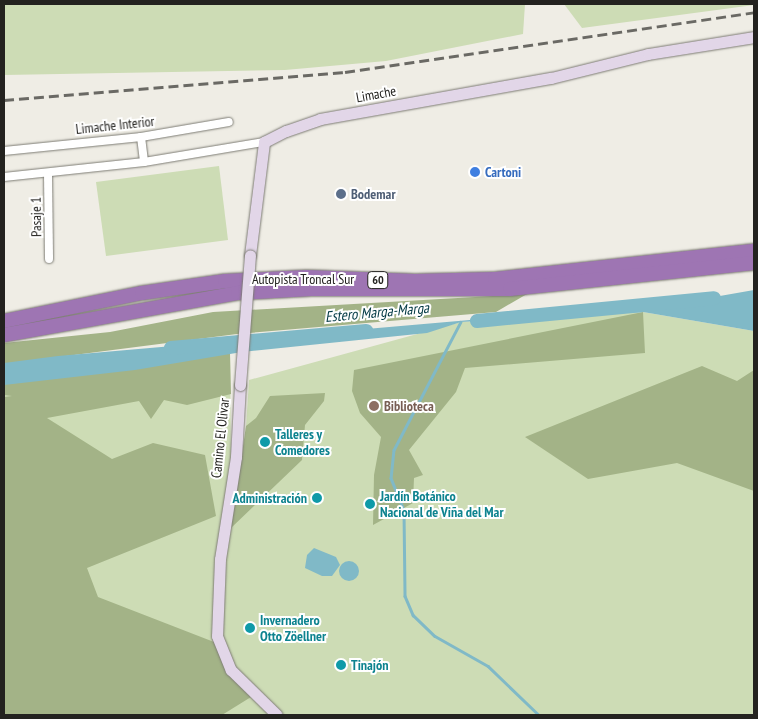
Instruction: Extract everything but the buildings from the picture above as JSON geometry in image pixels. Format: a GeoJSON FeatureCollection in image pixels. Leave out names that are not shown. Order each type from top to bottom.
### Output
{"type":"FeatureCollection","features":[{"type":"Feature","properties":{"kind":"highway","name":"Autopista Troncal Sur"},"geometry":{"type":"LineString","coordinates":[[4,321],[142,293],[225,281],[307,277],[415,281],[495,279],[754,250]]}},
{"type":"Feature","properties":{"kind":"highway","name":"Autopista Troncal Sur"},"geometry":{"type":"LineString","coordinates":[[4,335],[238,293],[311,289],[510,289],[754,263]]}},
{"type":"Feature","properties":{"kind":"main road","name":"Limache"},"geometry":{"type":"LineString","coordinates":[[264,142],[320,119],[551,78],[648,54],[754,37]]}},
{"type":"Feature","properties":{"kind":"main road","name":"Camino El Olivar"},"geometry":{"type":"LineString","coordinates":[[264,142],[250,255],[236,457],[220,559],[217,636],[231,670],[277,715]]}},
{"type":"Feature","properties":{"kind":"street","name":"Limache Interior"},"geometry":{"type":"LineString","coordinates":[[4,151],[141,137],[229,122]]}},
{"type":"Feature","properties":{"kind":"street"},"geometry":{"type":"LineString","coordinates":[[141,137],[144,162]]}},
{"type":"Feature","properties":{"kind":"street","name":"Limache"},"geometry":{"type":"LineString","coordinates":[[4,177],[48,174],[144,162],[264,142]]}},
{"type":"Feature","properties":{"kind":"street","name":"Pasaje 1"},"geometry":{"type":"LineString","coordinates":[[48,174],[50,259]]}},
{"type":"Feature","properties":{"kind":"green space"},"geometry":{"type":"Polygon","coordinates":[[[4,4],[525,4],[523,34],[386,61],[285,70],[4,75],[4,4]]]}},
{"type":"Feature","properties":{"kind":"green space"},"geometry":{"type":"Polygon","coordinates":[[[564,4],[754,4],[754,5],[582,28],[564,4]]]}},
{"type":"Feature","properties":{"kind":"green space"},"geometry":{"type":"Polygon","coordinates":[[[219,166],[228,240],[106,256],[96,182],[219,166]]]}},
{"type":"Feature","properties":{"kind":"green space"},"geometry":{"type":"Polygon","coordinates":[[[527,294],[496,312],[237,334],[4,364],[4,343],[110,332],[213,312],[527,294]]]}},
{"type":"Feature","properties":{"kind":"green space","name":"Jardín Botánico Nacional de Viña del Mar"},"geometry":{"type":"Polygon","coordinates":[[[643,312],[754,331],[754,715],[283,715],[232,669],[219,627],[227,526],[244,457],[249,380],[461,322],[643,312]]]}},
{"type":"Feature","properties":{"kind":"green space"},"geometry":{"type":"Polygon","coordinates":[[[643,312],[645,353],[465,368],[456,392],[409,450],[423,475],[414,478],[413,503],[373,525],[374,475],[381,437],[360,413],[352,391],[354,370],[643,312]]]}},
{"type":"Feature","properties":{"kind":"green space"},"geometry":{"type":"Polygon","coordinates":[[[230,353],[231,456],[215,566],[224,664],[241,688],[272,715],[4,715],[4,385],[230,353]]]}},
{"type":"Feature","properties":{"kind":"green space"},"geometry":{"type":"Polygon","coordinates":[[[230,353],[231,394],[187,405],[164,400],[151,419],[139,401],[47,418],[112,459],[153,443],[205,455],[216,516],[87,568],[98,597],[214,642],[224,664],[251,697],[222,715],[4,715],[4,397],[12,396],[4,395],[4,376],[230,353]]]}},
{"type":"Feature","properties":{"kind":"green space"},"geometry":{"type":"Polygon","coordinates":[[[702,366],[737,381],[754,370],[754,491],[677,463],[588,479],[525,437],[702,366]]]}},
{"type":"Feature","properties":{"kind":"green space"},"geometry":{"type":"Polygon","coordinates":[[[325,393],[324,401],[305,425],[302,460],[231,528],[246,426],[256,418],[270,396],[325,393]]]}},
{"type":"Feature","properties":{"kind":"water"},"geometry":{"type":"Polygon","coordinates":[[[754,290],[754,331],[643,312],[461,322],[427,333],[242,352],[135,370],[4,385],[4,363],[58,356],[697,300],[754,290]]]}},
{"type":"Feature","properties":{"kind":"water"},"geometry":{"type":"Polygon","coordinates":[[[314,548],[336,557],[340,565],[332,576],[322,576],[305,568],[307,555],[314,548]]]}},
{"type":"Feature","properties":{"kind":"water"},"geometry":{"type":"Polygon","coordinates":[[[349,561],[356,564],[359,571],[356,578],[349,581],[342,578],[339,571],[342,564],[349,561]]]}},
{"type":"Feature","properties":{"kind":"waterway","name":"Estero Marga-Marga"},"geometry":{"type":"LineString","coordinates":[[477,321],[714,298]]}},
{"type":"Feature","properties":{"kind":"waterway"},"geometry":{"type":"LineString","coordinates":[[461,322],[394,450],[391,478],[404,511],[405,596],[413,615],[435,636],[488,666],[539,715]]}},
{"type":"Feature","properties":{"kind":"waterway","name":"Estero Marga-Marga"},"geometry":{"type":"LineString","coordinates":[[171,348],[366,331]]}},
{"type":"Feature","properties":{"kind":"railway"},"geometry":{"type":"LineString","coordinates":[[4,100],[345,72],[754,12]]}},
{"type":"Feature","properties":{"kind":"place","name":"Cartoni"},"geometry":{"type":"Point","coordinates":[475,172]}},
{"type":"Feature","properties":{"kind":"place","name":"Bodemar"},"geometry":{"type":"Point","coordinates":[341,194]}},
{"type":"Feature","properties":{"kind":"place","name":"Biblioteca"},"geometry":{"type":"Point","coordinates":[374,406]}},
{"type":"Feature","properties":{"kind":"place","name":"Talleres y Comedores"},"geometry":{"type":"Point","coordinates":[265,442]}},
{"type":"Feature","properties":{"kind":"place","name":"Administración"},"geometry":{"type":"Point","coordinates":[317,498]}},
{"type":"Feature","properties":{"kind":"place","name":"Jardín Botánico Nacional de Viña del Mar"},"geometry":{"type":"Point","coordinates":[370,504]}},
{"type":"Feature","properties":{"kind":"place","name":"Invernadero Otto Zöellner"},"geometry":{"type":"Point","coordinates":[250,628]}},
{"type":"Feature","properties":{"kind":"place","name":"Tinajón"},"geometry":{"type":"Point","coordinates":[341,665]}}]}
